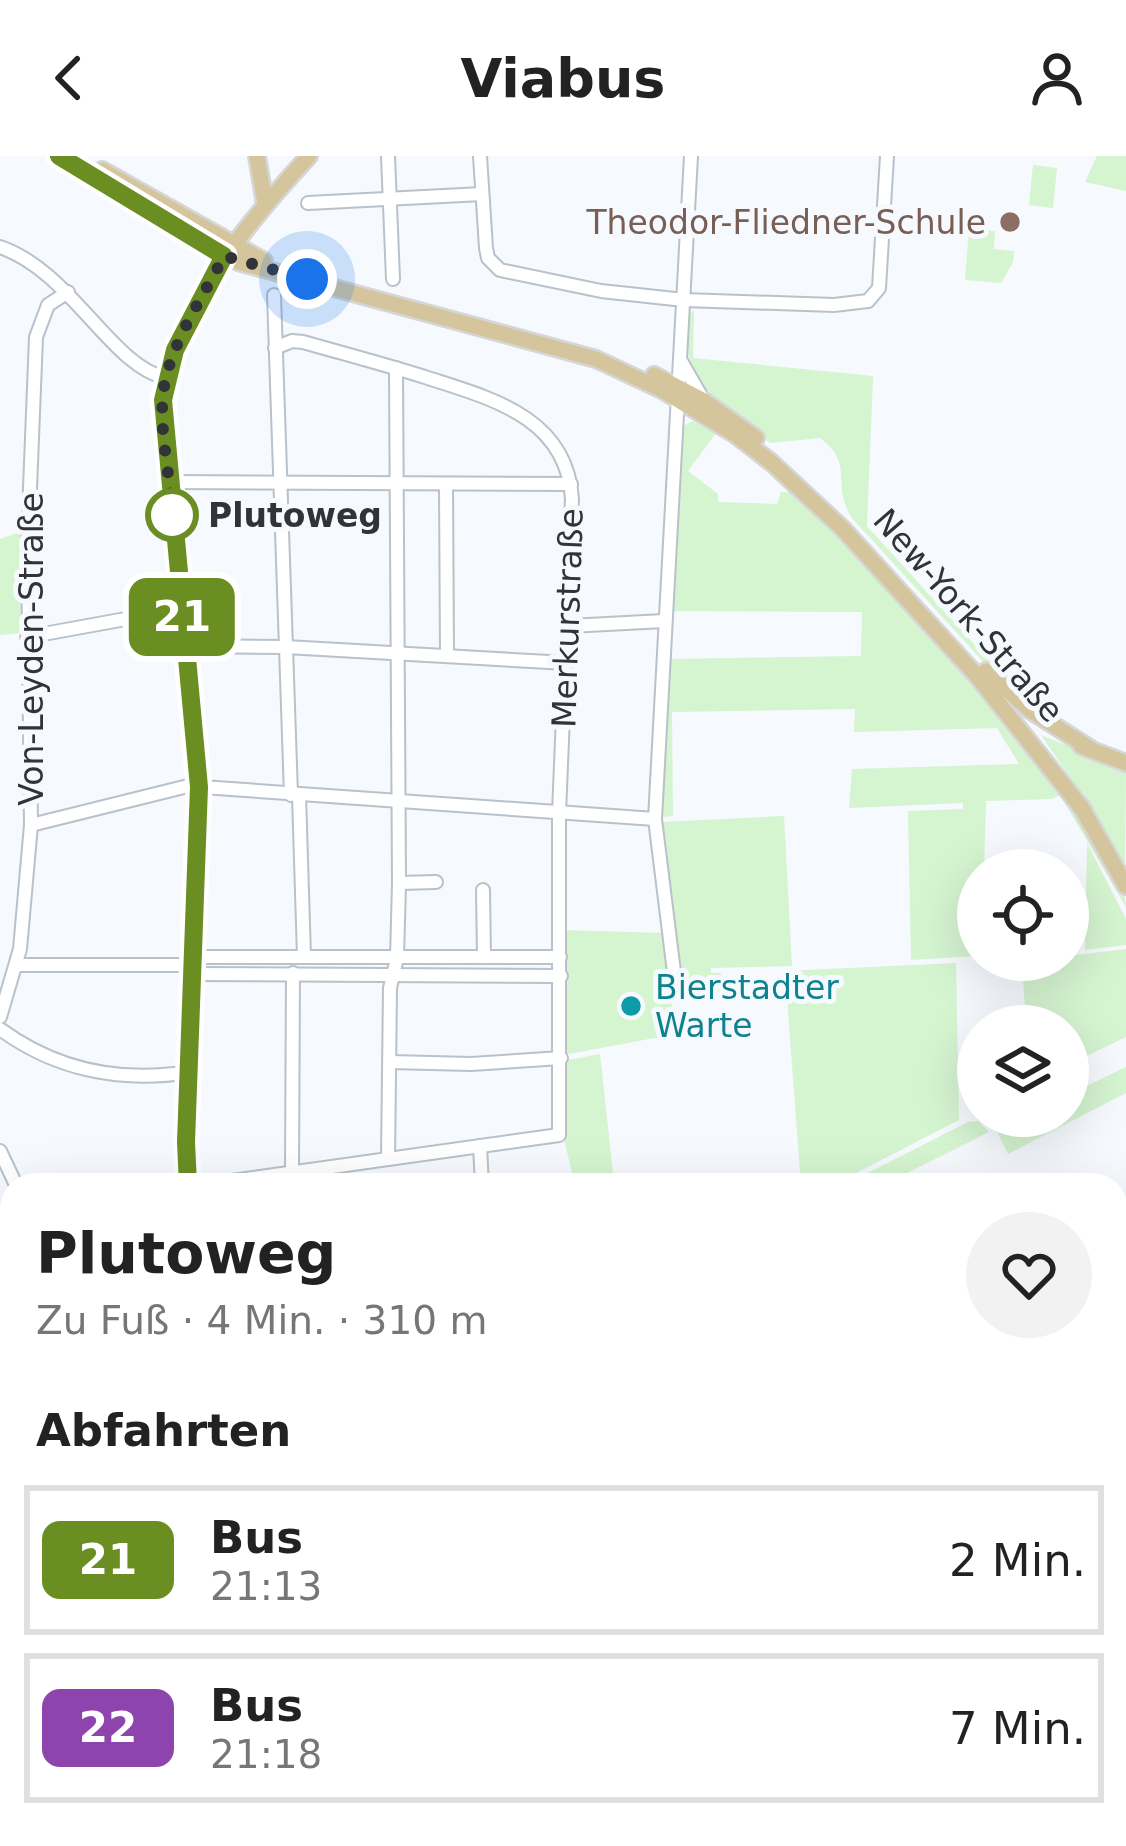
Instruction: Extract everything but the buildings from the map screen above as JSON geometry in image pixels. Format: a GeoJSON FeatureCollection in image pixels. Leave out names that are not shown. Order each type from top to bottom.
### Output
{"type":"FeatureCollection","features":[{"type":"Feature","properties":{"kind":"main road"},"geometry":{"type":"LineString","coordinates":[[59,156],[196,240],[307,279]]}},
{"type":"Feature","properties":{"kind":"main road"},"geometry":{"type":"LineString","coordinates":[[79,156],[227,250],[307,279],[596,358],[704,408]]}},
{"type":"Feature","properties":{"kind":"main road"},"geometry":{"type":"LineString","coordinates":[[257,156],[265,204]]}},
{"type":"Feature","properties":{"kind":"main road"},"geometry":{"type":"LineString","coordinates":[[188,1173],[199,787],[163,410],[166,378],[175,350],[227,250],[309,156]]}},
{"type":"Feature","properties":{"kind":"main road"},"geometry":{"type":"LineString","coordinates":[[247,224],[248,244],[258,259]]}},
{"type":"Feature","properties":{"kind":"main road"},"geometry":{"type":"LineString","coordinates":[[196,240],[212,278]]}},
{"type":"Feature","properties":{"kind":"main road","name":"New-York-Straße"},"geometry":{"type":"LineString","coordinates":[[704,408],[728,416],[796,469],[986,671],[1032,728],[1126,886]]}},
{"type":"Feature","properties":{"kind":"main road","name":"New-York-Straße"},"geometry":{"type":"LineString","coordinates":[[704,408],[823,508],[1008,713]]}},
{"type":"Feature","properties":{"kind":"main road"},"geometry":{"type":"LineString","coordinates":[[986,671],[1030,710],[1091,749]]}},
{"type":"Feature","properties":{"kind":"main road"},"geometry":{"type":"LineString","coordinates":[[1008,713],[1032,728],[1126,763]]}},
{"type":"Feature","properties":{"kind":"main road"},"geometry":{"type":"LineString","coordinates":[[1008,713],[1084,811]]}},
{"type":"Feature","properties":{"kind":"street"},"geometry":{"type":"LineString","coordinates":[[388,156],[393,279]]}},
{"type":"Feature","properties":{"kind":"street"},"geometry":{"type":"LineString","coordinates":[[480,156],[486,248],[488,258],[500,270],[684,300],[834,305],[873,298],[881,282],[887,156]]}},
{"type":"Feature","properties":{"kind":"street"},"geometry":{"type":"LineString","coordinates":[[674,972],[655,819],[691,156]]}},
{"type":"Feature","properties":{"kind":"street"},"geometry":{"type":"LineString","coordinates":[[308,203],[482,194]]}},
{"type":"Feature","properties":{"kind":"street"},"geometry":{"type":"LineString","coordinates":[[0,247],[34,261],[142,368],[166,378]]}},
{"type":"Feature","properties":{"kind":"street","name":"Von-Leyden-Straße"},"geometry":{"type":"LineString","coordinates":[[0,1017],[17,965],[31,824],[28,637],[35,337],[48,305],[68,292]]}},
{"type":"Feature","properties":{"kind":"street"},"geometry":{"type":"LineString","coordinates":[[274,295],[278,482],[304,957]]}},
{"type":"Feature","properties":{"kind":"street","name":"Merkurstraße"},"geometry":{"type":"LineString","coordinates":[[275,348],[303,342],[514,408],[546,434],[571,484],[560,813],[560,1136],[480,1146]]}},
{"type":"Feature","properties":{"kind":"street"},"geometry":{"type":"LineString","coordinates":[[675,430],[704,408],[680,360]]}},
{"type":"Feature","properties":{"kind":"street"},"geometry":{"type":"LineString","coordinates":[[388,1158],[399,883],[396,368]]}},
{"type":"Feature","properties":{"kind":"street"},"geometry":{"type":"LineString","coordinates":[[170,482],[571,484]]}},
{"type":"Feature","properties":{"kind":"street"},"geometry":{"type":"LineString","coordinates":[[446,484],[447,656]]}},
{"type":"Feature","properties":{"kind":"street"},"geometry":{"type":"LineString","coordinates":[[28,637],[142,616]]}},
{"type":"Feature","properties":{"kind":"street"},"geometry":{"type":"LineString","coordinates":[[569,626],[664,620]]}},
{"type":"Feature","properties":{"kind":"street"},"geometry":{"type":"LineString","coordinates":[[185,646],[286,647],[567,664]]}},
{"type":"Feature","properties":{"kind":"street"},"geometry":{"type":"LineString","coordinates":[[31,824],[176,787],[655,819]]}},
{"type":"Feature","properties":{"kind":"street"},"geometry":{"type":"LineString","coordinates":[[399,883],[436,882]]}},
{"type":"Feature","properties":{"kind":"street"},"geometry":{"type":"LineString","coordinates":[[483,890],[484,957]]}},
{"type":"Feature","properties":{"kind":"street"},"geometry":{"type":"LineString","coordinates":[[17,965],[193,965],[304,957],[560,957]]}},
{"type":"Feature","properties":{"kind":"street"},"geometry":{"type":"LineString","coordinates":[[193,965],[293,973],[561,976]]}},
{"type":"Feature","properties":{"kind":"street"},"geometry":{"type":"LineString","coordinates":[[292,1172],[293,973]]}},
{"type":"Feature","properties":{"kind":"street"},"geometry":{"type":"LineString","coordinates":[[0,1029],[46,1057],[85,1070],[147,1077],[189,1072]]}},
{"type":"Feature","properties":{"kind":"street"},"geometry":{"type":"LineString","coordinates":[[390,1062],[471,1064],[561,1058]]}},
{"type":"Feature","properties":{"kind":"street"},"geometry":{"type":"LineString","coordinates":[[288,1173],[480,1146],[481,1173]]}},
{"type":"Feature","properties":{"kind":"green space"},"geometry":{"type":"Polygon","coordinates":[[[1097,156],[1126,156],[1126,191],[1085,182],[1097,156]]]}},
{"type":"Feature","properties":{"kind":"green space"},"geometry":{"type":"Polygon","coordinates":[[[1033,165],[1057,168],[1053,208],[1029,205],[1033,165]]]}},
{"type":"Feature","properties":{"kind":"green space"},"geometry":{"type":"Polygon","coordinates":[[[969,229],[995,231],[994,249],[1014,251],[1001,283],[965,280],[969,229]]]}},
{"type":"Feature","properties":{"kind":"green space"},"geometry":{"type":"Polygon","coordinates":[[[694,310],[693,358],[873,376],[867,526],[1004,677],[1000,680],[851,517],[840,465],[831,447],[820,438],[770,443],[708,393],[691,362],[687,342],[686,318],[694,310]]]}},
{"type":"Feature","properties":{"kind":"green space"},"geometry":{"type":"Polygon","coordinates":[[[692,421],[716,433],[688,471],[718,494],[718,502],[777,504],[781,492],[797,493],[953,660],[1062,793],[1109,864],[1126,907],[1060,795],[986,801],[985,849],[957,849],[957,957],[911,960],[908,811],[963,809],[963,803],[849,808],[852,769],[1019,764],[997,728],[854,732],[855,709],[672,712],[673,816],[661,817],[666,659],[861,656],[862,612],[669,611],[684,426],[692,421]]]}},
{"type":"Feature","properties":{"kind":"green space"},"geometry":{"type":"Polygon","coordinates":[[[20,532],[21,633],[0,635],[0,539],[20,532]]]}},
{"type":"Feature","properties":{"kind":"green space"},"geometry":{"type":"Polygon","coordinates":[[[1041,735],[1126,769],[1125,871],[1087,803],[1041,735]]]}},
{"type":"Feature","properties":{"kind":"green space"},"geometry":{"type":"Polygon","coordinates":[[[784,816],[792,966],[711,968],[711,973],[721,973],[721,1000],[682,1000],[661,822],[784,816]]]}},
{"type":"Feature","properties":{"kind":"green space"},"geometry":{"type":"Polygon","coordinates":[[[1087,843],[1126,919],[1126,945],[1089,950],[1087,843]]]}},
{"type":"Feature","properties":{"kind":"green space"},"geometry":{"type":"Polygon","coordinates":[[[563,930],[663,933],[676,1034],[563,1055],[563,930]]]}},
{"type":"Feature","properties":{"kind":"green space"},"geometry":{"type":"Polygon","coordinates":[[[1126,949],[1126,1037],[1089,1055],[1089,1005],[1025,1005],[1023,981],[1089,981],[1089,953],[1126,949]]]}},
{"type":"Feature","properties":{"kind":"green space"},"geometry":{"type":"Polygon","coordinates":[[[956,963],[957,1121],[856,1173],[800,1173],[785,971],[956,963]]]}},
{"type":"Feature","properties":{"kind":"green space"},"geometry":{"type":"Polygon","coordinates":[[[600,1054],[613,1173],[572,1173],[563,1135],[563,1061],[600,1054]]]}},
{"type":"Feature","properties":{"kind":"green space"},"geometry":{"type":"Polygon","coordinates":[[[1126,1067],[1126,1093],[1089,1112],[1089,1085],[1126,1067]]]}},
{"type":"Feature","properties":{"kind":"green space"},"geometry":{"type":"Polygon","coordinates":[[[957,1128],[957,1137],[979,1137],[907,1173],[868,1173],[957,1128]]]}},
{"type":"Feature","properties":{"kind":"green space"},"geometry":{"type":"Polygon","coordinates":[[[1000,1137],[1041,1137],[1008,1154],[1000,1137]]]}},
{"type":"Feature","properties":{"kind":"bus line","name":"21"},"geometry":{"type":"LineString","coordinates":[[59,156],[224,256],[175,350],[163,400],[199,787],[187,1173]]}},
{"type":"Feature","properties":{"kind":"place","name":"Theodor-Fliedner-Schule"},"geometry":{"type":"Point","coordinates":[1010,222]}},
{"type":"Feature","properties":{"kind":"place","name":"Plutoweg"},"geometry":{"type":"Point","coordinates":[172,515]}},
{"type":"Feature","properties":{"kind":"place","name":"Bierstadter Warte"},"geometry":{"type":"Point","coordinates":[631,1006]}},
{"type":"Feature","properties":{"kind":"route"},"geometry":{"type":"LineString","coordinates":[[172,515],[163,410],[166,378],[175,350],[224,256],[307,279]]}}]}
